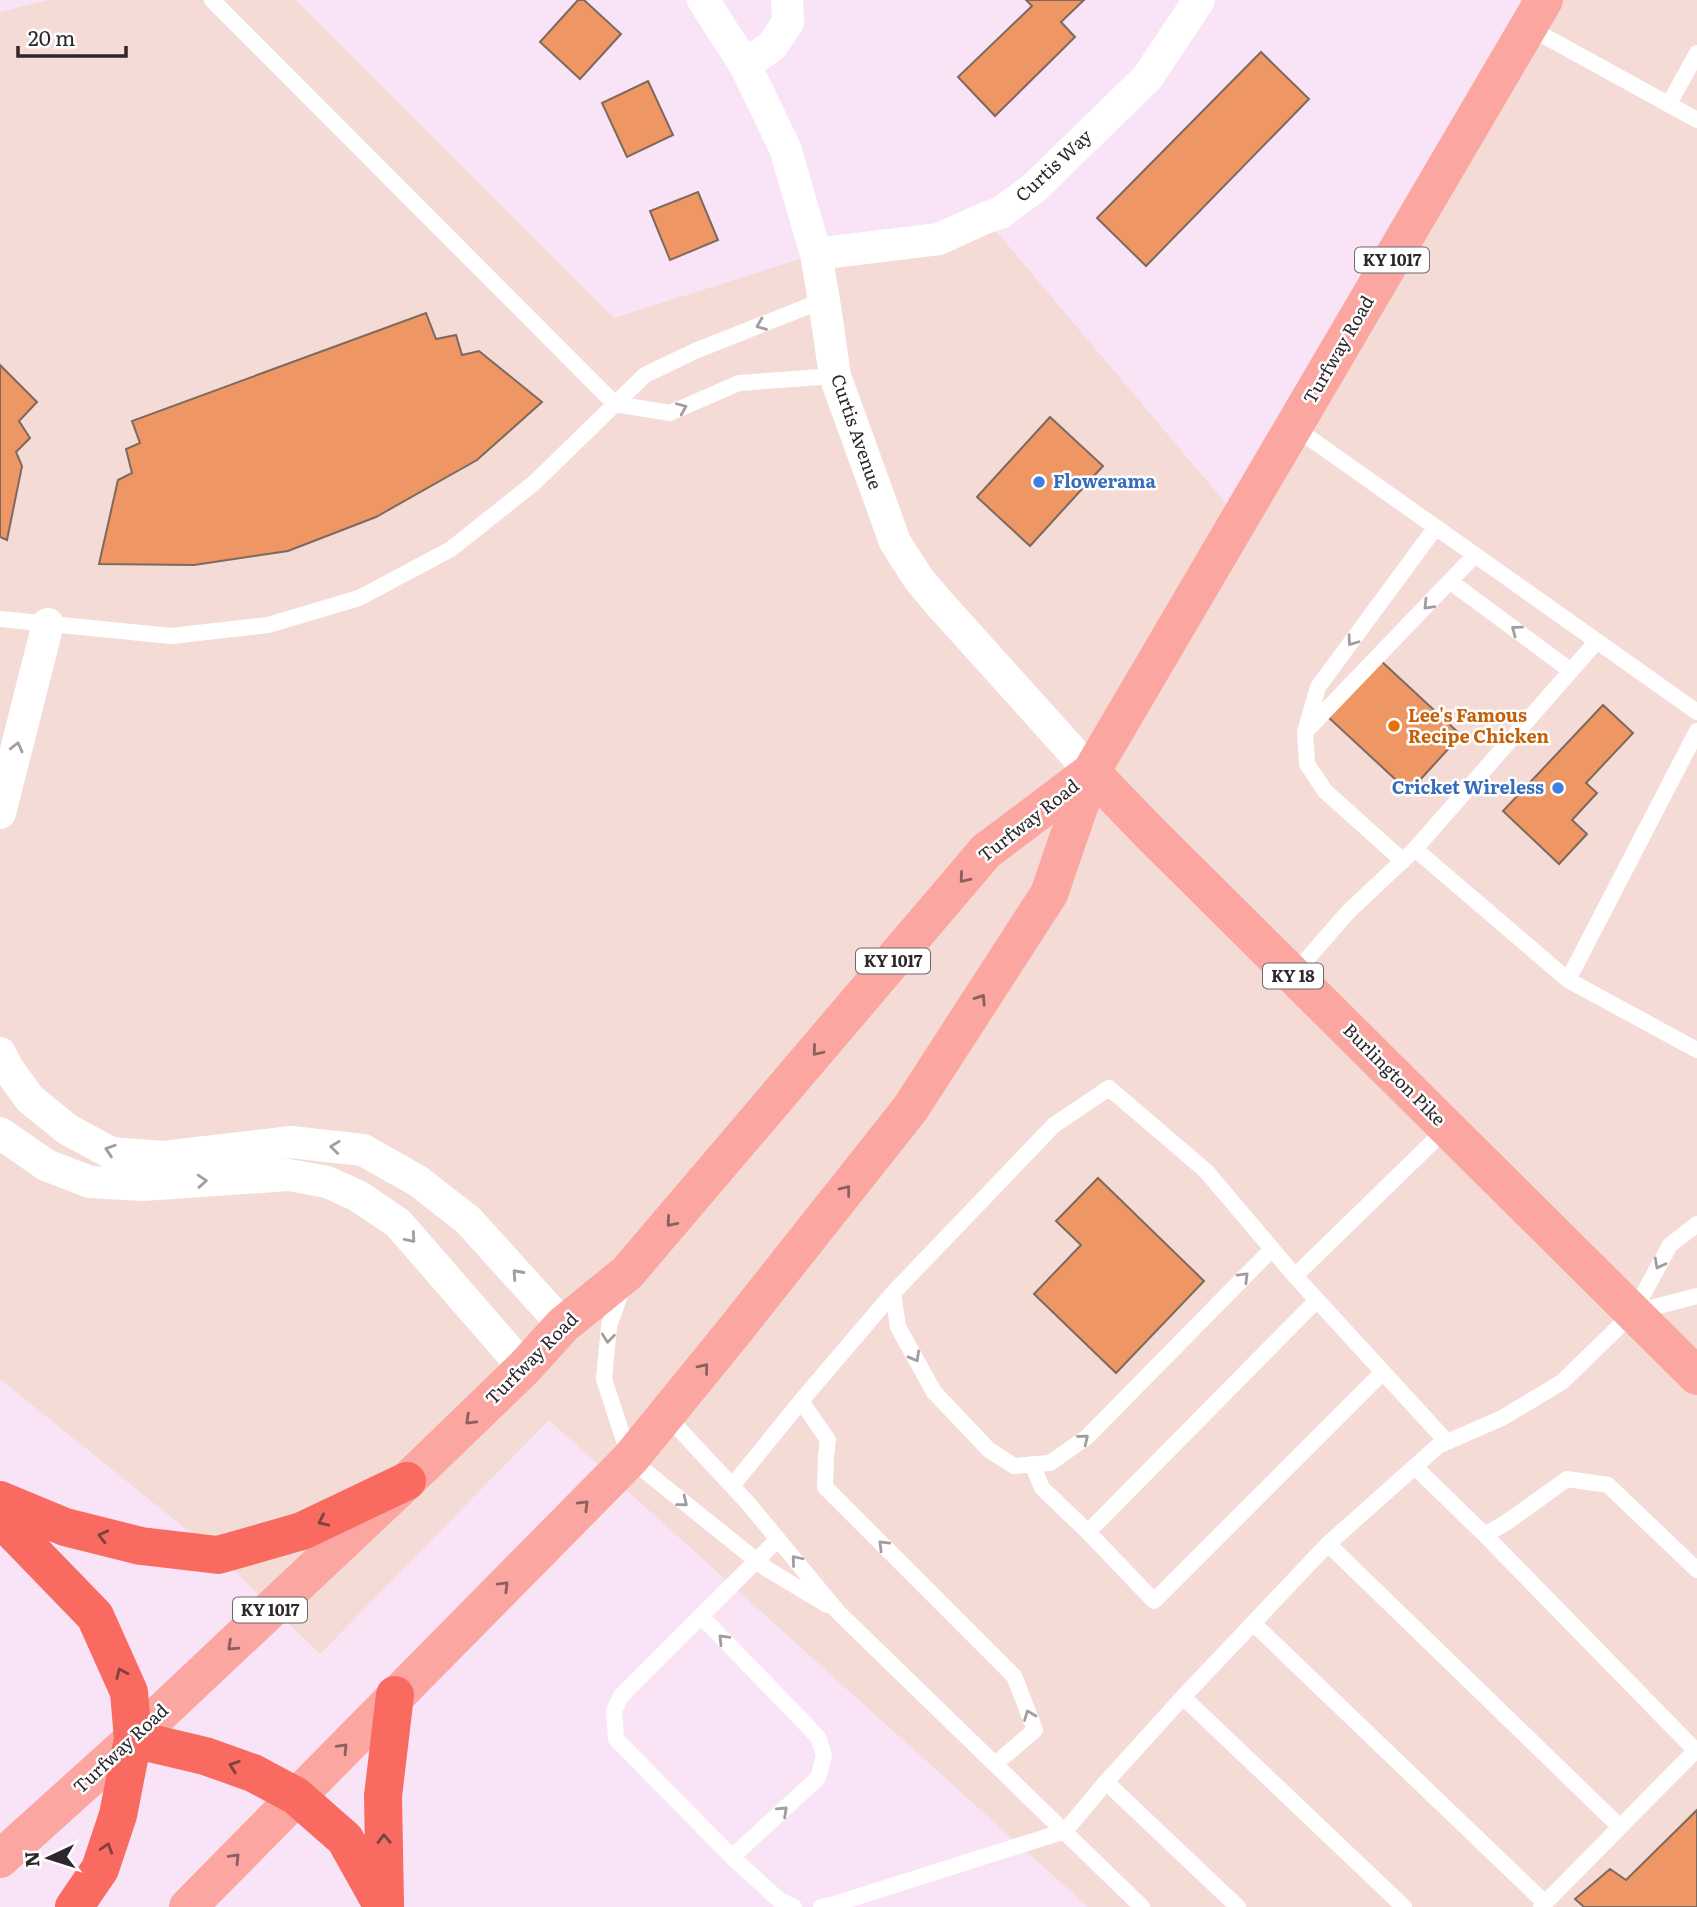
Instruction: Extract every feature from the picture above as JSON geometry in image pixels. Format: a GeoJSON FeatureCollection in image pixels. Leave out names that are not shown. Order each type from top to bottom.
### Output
{"type":"FeatureCollection","features":[{"type":"Feature","properties":{"kind":"highway"},"geometry":{"type":"LineString","coordinates":[[0,1500],[65,1527],[141,1546],[218,1555],[302,1531],[407,1482]]}},
{"type":"Feature","properties":{"kind":"highway"},"geometry":{"type":"LineString","coordinates":[[0,1518],[95,1616],[130,1692],[133,1739],[118,1815],[100,1869],[74,1907]]}},
{"type":"Feature","properties":{"kind":"highway"},"geometry":{"type":"LineString","coordinates":[[384,1907],[383,1796],[395,1695]]}},
{"type":"Feature","properties":{"kind":"highway"},"geometry":{"type":"LineString","coordinates":[[133,1739],[205,1756],[253,1773],[296,1796],[345,1839],[384,1907]]}},
{"type":"Feature","properties":{"kind":"main road","name":"Turfway Road"},"geometry":{"type":"LineString","coordinates":[[188,1907],[630,1459],[910,1109],[1049,894],[1091,772],[1536,13]]}},
{"type":"Feature","properties":{"kind":"main road","name":"Turfway Road"},"geometry":{"type":"LineString","coordinates":[[0,1859],[133,1739],[407,1482],[524,1368],[563,1325],[627,1273],[986,851],[1091,772]]}},
{"type":"Feature","properties":{"kind":"main road","name":"Burlington Pike"},"geometry":{"type":"LineString","coordinates":[[1091,772],[1697,1376]]}},
{"type":"Feature","properties":{"kind":"street","name":"Curtis Avenue"},"geometry":{"type":"LineString","coordinates":[[703,0],[745,65],[785,148],[816,254],[835,376],[895,542],[938,603],[1091,772]]}},
{"type":"Feature","properties":{"kind":"street"},"geometry":{"type":"LineString","coordinates":[[745,65],[772,46],[788,22],[787,0]]}},
{"type":"Feature","properties":{"kind":"street","name":"Curtis Way"},"geometry":{"type":"LineString","coordinates":[[816,254],[939,239],[1000,214],[1034,188],[1147,78],[1199,0]]}},
{"type":"Feature","properties":{"kind":"street"},"geometry":{"type":"LineString","coordinates":[[0,813],[48,624]]}},
{"type":"Feature","properties":{"kind":"street"},"geometry":{"type":"LineString","coordinates":[[0,1053],[30,1099],[67,1129],[111,1153],[163,1157],[291,1142],[363,1150],[418,1181],[468,1220],[563,1325]]}},
{"type":"Feature","properties":{"kind":"street"},"geometry":{"type":"LineString","coordinates":[[0,1133],[46,1165],[90,1182],[143,1185],[289,1175],[327,1182],[358,1196],[398,1223],[524,1368]]}},
{"type":"Feature","properties":{"kind":"lane"},"geometry":{"type":"LineString","coordinates":[[212,0],[615,404],[670,413],[739,383],[835,376]]}},
{"type":"Feature","properties":{"kind":"lane"},"geometry":{"type":"LineString","coordinates":[[1536,13],[1669,104],[1697,120]]}},
{"type":"Feature","properties":{"kind":"lane"},"geometry":{"type":"LineString","coordinates":[[1669,104],[1697,53]]}},
{"type":"Feature","properties":{"kind":"lane"},"geometry":{"type":"LineString","coordinates":[[0,619],[171,636],[268,625],[359,598],[451,549],[534,483],[645,375],[695,351],[824,300]]}},
{"type":"Feature","properties":{"kind":"lane"},"geometry":{"type":"LineString","coordinates":[[1294,427],[1697,712]]}},
{"type":"Feature","properties":{"kind":"lane"},"geometry":{"type":"LineString","coordinates":[[1404,861],[1325,791],[1307,764],[1305,732],[1318,687],[1436,527]]}},
{"type":"Feature","properties":{"kind":"lane"},"geometry":{"type":"LineString","coordinates":[[1305,732],[1475,555]]}},
{"type":"Feature","properties":{"kind":"lane"},"geometry":{"type":"LineString","coordinates":[[1451,582],[1571,670]]}},
{"type":"Feature","properties":{"kind":"lane"},"geometry":{"type":"LineString","coordinates":[[1293,975],[1349,911],[1415,849],[1597,641]]}},
{"type":"Feature","properties":{"kind":"lane"},"geometry":{"type":"LineString","coordinates":[[1568,979],[1697,731]]}},
{"type":"Feature","properties":{"kind":"lane"},"geometry":{"type":"LineString","coordinates":[[1415,849],[1568,979],[1697,1050]]}},
{"type":"Feature","properties":{"kind":"lane"},"geometry":{"type":"LineString","coordinates":[[732,1486],[893,1293],[1054,1125],[1109,1088],[1206,1171],[1294,1276],[1447,1442]]}},
{"type":"Feature","properties":{"kind":"lane"},"geometry":{"type":"LineString","coordinates":[[1294,1276],[1447,1128]]}},
{"type":"Feature","properties":{"kind":"lane"},"geometry":{"type":"LineString","coordinates":[[821,1907],[835,1905],[1065,1831],[1183,1697],[1328,1544],[1438,1446],[1502,1418],[1562,1382],[1633,1313],[1670,1245],[1697,1224]]}},
{"type":"Feature","properties":{"kind":"lane"},"geometry":{"type":"LineString","coordinates":[[893,1293],[898,1327],[934,1392],[989,1450],[1014,1466],[1050,1463],[1087,1437],[1272,1249]]}},
{"type":"Feature","properties":{"kind":"lane"},"geometry":{"type":"LineString","coordinates":[[627,1273],[609,1326],[604,1379],[630,1459],[767,1569],[839,1613]]}},
{"type":"Feature","properties":{"kind":"lane"},"geometry":{"type":"LineString","coordinates":[[1633,1313],[1697,1296]]}},
{"type":"Feature","properties":{"kind":"lane"},"geometry":{"type":"LineString","coordinates":[[1088,1532],[1317,1300]]}},
{"type":"Feature","properties":{"kind":"lane"},"geometry":{"type":"LineString","coordinates":[[1032,1464],[1042,1488],[1154,1601],[1383,1372]]}},
{"type":"Feature","properties":{"kind":"lane"},"geometry":{"type":"LineString","coordinates":[[801,1401],[828,1440],[825,1487],[1014,1676],[1035,1730],[995,1764]]}},
{"type":"Feature","properties":{"kind":"lane"},"geometry":{"type":"LineString","coordinates":[[666,1415],[732,1486],[839,1613],[1142,1907]]}},
{"type":"Feature","properties":{"kind":"lane"},"geometry":{"type":"LineString","coordinates":[[1253,1623],[1543,1905],[1696,1749],[1415,1467]]}},
{"type":"Feature","properties":{"kind":"lane"},"geometry":{"type":"LineString","coordinates":[[1483,1534],[1507,1522],[1567,1479],[1608,1485],[1697,1570]]}},
{"type":"Feature","properties":{"kind":"lane"},"geometry":{"type":"LineString","coordinates":[[778,1539],[621,1696],[614,1711],[616,1739],[732,1857],[779,1900],[794,1907]]}},
{"type":"Feature","properties":{"kind":"lane"},"geometry":{"type":"LineString","coordinates":[[1328,1544],[1620,1827]]}},
{"type":"Feature","properties":{"kind":"lane"},"geometry":{"type":"LineString","coordinates":[[701,1616],[818,1737],[824,1755],[818,1778],[732,1857]]}},
{"type":"Feature","properties":{"kind":"lane"},"geometry":{"type":"LineString","coordinates":[[1183,1697],[1404,1907]]}},
{"type":"Feature","properties":{"kind":"lane"},"geometry":{"type":"LineString","coordinates":[[1106,1782],[1238,1907]]}},
{"type":"Feature","properties":{"kind":"shaded area"},"geometry":{"type":"Polygon","coordinates":[[[48,0],[296,0],[614,318],[816,254],[985,218],[1239,519],[1544,0],[1697,0],[1697,1907],[1088,1907],[549,1420],[320,1654],[218,1555],[0,1379],[0,12],[48,0]]]}},
{"type":"Feature","properties":{"kind":"building"},"geometry":{"type":"Polygon","coordinates":[[[578,0],[584,0],[621,34],[580,79],[540,42],[578,0]]]}},
{"type":"Feature","properties":{"kind":"building"},"geometry":{"type":"Polygon","coordinates":[[[1026,0],[1084,0],[1061,22],[1075,37],[995,116],[958,77],[1032,6],[1026,0]]]}},
{"type":"Feature","properties":{"kind":"building"},"geometry":{"type":"Polygon","coordinates":[[[1261,52],[1309,99],[1146,266],[1097,218],[1261,52]]]}},
{"type":"Feature","properties":{"kind":"building"},"geometry":{"type":"Polygon","coordinates":[[[648,81],[673,135],[627,157],[602,103],[648,81]]]}},
{"type":"Feature","properties":{"kind":"building"},"geometry":{"type":"Polygon","coordinates":[[[698,192],[718,240],[670,260],[650,211],[698,192]]]}},
{"type":"Feature","properties":{"kind":"building"},"geometry":{"type":"Polygon","coordinates":[[[426,313],[436,339],[456,335],[462,355],[479,351],[542,402],[477,460],[376,517],[288,551],[194,565],[99,564],[118,480],[132,473],[126,449],[140,443],[132,421],[426,313]]]}},
{"type":"Feature","properties":{"kind":"building"},"geometry":{"type":"Polygon","coordinates":[[[0,365],[37,402],[19,421],[30,438],[16,452],[22,466],[7,540],[0,537],[0,365]]]}},
{"type":"Feature","properties":{"kind":"building"},"geometry":{"type":"Polygon","coordinates":[[[1050,417],[1103,466],[1030,546],[977,497],[1050,417]]]}},
{"type":"Feature","properties":{"kind":"building","name":"Lee's Famous Recipe Chicken"},"geometry":{"type":"Polygon","coordinates":[[[1380,660],[1461,735],[1409,792],[1328,717],[1380,660]]]}},
{"type":"Feature","properties":{"kind":"building","name":"Cricket Wireless"},"geometry":{"type":"Polygon","coordinates":[[[1603,705],[1633,733],[1586,783],[1597,793],[1572,820],[1587,834],[1559,864],[1503,811],[1603,705]]]}},
{"type":"Feature","properties":{"kind":"building"},"geometry":{"type":"Polygon","coordinates":[[[1098,1178],[1204,1281],[1116,1373],[1034,1294],[1081,1245],[1056,1221],[1098,1178]]]}},
{"type":"Feature","properties":{"kind":"building"},"geometry":{"type":"Polygon","coordinates":[[[1697,1810],[1697,1907],[1584,1907],[1575,1899],[1610,1869],[1626,1880],[1697,1810]]]}},
{"type":"Feature","properties":{"kind":"place","name":"Flowerama"},"geometry":{"type":"Point","coordinates":[1039,482]}},
{"type":"Feature","properties":{"kind":"place","name":"Lee's Famous Recipe Chicken"},"geometry":{"type":"Point","coordinates":[1394,726]}},
{"type":"Feature","properties":{"kind":"place","name":"Cricket Wireless"},"geometry":{"type":"Point","coordinates":[1558,788]}}]}
